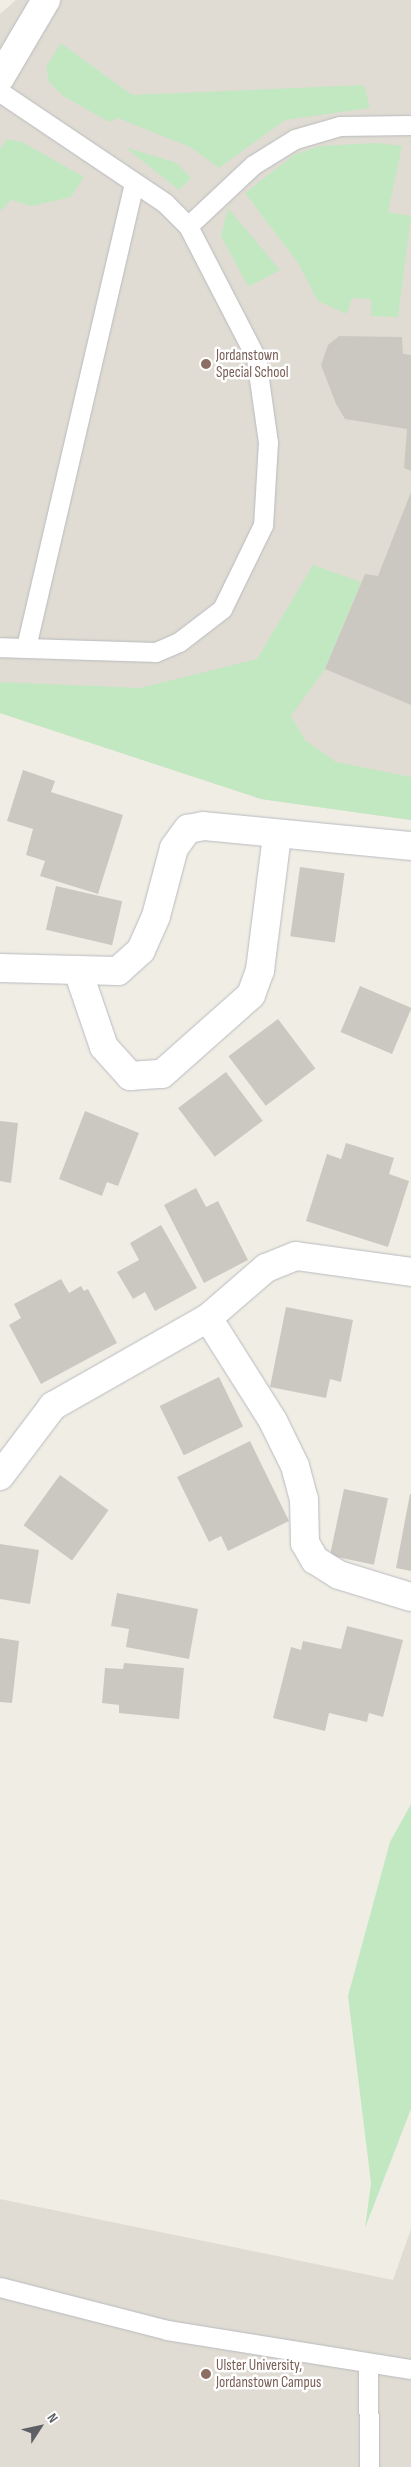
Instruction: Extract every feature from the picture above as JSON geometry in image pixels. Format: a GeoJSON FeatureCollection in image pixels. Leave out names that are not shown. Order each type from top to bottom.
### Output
{"type":"FeatureCollection","features":[{"type":"Feature","properties":{"kind":"street"},"geometry":{"type":"LineString","coordinates":[[0,78],[46,0]]}},
{"type":"Feature","properties":{"kind":"street"},"geometry":{"type":"LineString","coordinates":[[0,968],[118,971],[141,950],[156,916],[174,848],[188,829],[204,826],[277,835],[411,846]]}},
{"type":"Feature","properties":{"kind":"street"},"geometry":{"type":"LineString","coordinates":[[78,971],[104,1047],[130,1076],[162,1074],[251,995],[260,970],[277,835]]}},
{"type":"Feature","properties":{"kind":"street"},"geometry":{"type":"LineString","coordinates":[[0,1476],[52,1406],[208,1318],[266,1268],[296,1256],[411,1272]]}},
{"type":"Feature","properties":{"kind":"street"},"geometry":{"type":"LineString","coordinates":[[208,1318],[273,1421],[295,1466],[304,1499],[305,1544],[315,1560],[339,1575],[411,1597]]}},
{"type":"Feature","properties":{"kind":"lane"},"geometry":{"type":"LineString","coordinates":[[0,92],[134,183],[188,226],[256,358],[268,442],[263,525],[222,609],[179,642],[155,652],[0,647]]}},
{"type":"Feature","properties":{"kind":"lane"},"geometry":{"type":"LineString","coordinates":[[188,226],[252,164],[295,139],[340,126],[411,125]]}},
{"type":"Feature","properties":{"kind":"lane"},"geometry":{"type":"LineString","coordinates":[[26,647],[134,183]]}},
{"type":"Feature","properties":{"kind":"lane"},"geometry":{"type":"LineString","coordinates":[[0,2287],[167,2330],[368,2364],[411,2369]]}},
{"type":"Feature","properties":{"kind":"lane"},"geometry":{"type":"LineString","coordinates":[[368,2364],[369,2467]]}},
{"type":"Feature","properties":{"kind":"shaded area","name":"Jordanstown Special School"},"geometry":{"type":"Polygon","coordinates":[[[16,0],[411,0],[411,820],[261,799],[0,713],[0,14],[16,0]]]}},
{"type":"Feature","properties":{"kind":"shaded area","name":"Ulster University, Jordanstown Campus"},"geometry":{"type":"Polygon","coordinates":[[[0,2199],[393,2280],[411,2229],[411,2467],[0,2467],[0,2199]]]}},
{"type":"Feature","properties":{"kind":"green space"},"geometry":{"type":"Polygon","coordinates":[[[61,43],[132,95],[364,85],[370,108],[285,120],[219,168],[190,147],[118,118],[109,122],[63,96],[49,82],[46,67],[61,43]]]}},
{"type":"Feature","properties":{"kind":"green space"},"geometry":{"type":"Polygon","coordinates":[[[7,139],[22,142],[84,177],[71,197],[32,206],[11,200],[0,211],[0,149],[7,139]]]}},
{"type":"Feature","properties":{"kind":"green space"},"geometry":{"type":"Polygon","coordinates":[[[376,143],[402,146],[388,212],[411,216],[398,317],[371,316],[371,299],[352,298],[347,314],[318,301],[298,263],[245,193],[294,155],[320,146],[376,143]]]}},
{"type":"Feature","properties":{"kind":"green space"},"geometry":{"type":"Polygon","coordinates":[[[125,147],[177,163],[191,178],[179,190],[125,147]]]}},
{"type":"Feature","properties":{"kind":"green space"},"geometry":{"type":"Polygon","coordinates":[[[228,208],[280,270],[250,286],[246,283],[221,236],[228,208]]]}},
{"type":"Feature","properties":{"kind":"green space"},"geometry":{"type":"Polygon","coordinates":[[[313,565],[361,582],[325,669],[291,716],[305,740],[336,762],[411,777],[411,820],[261,799],[0,713],[0,682],[140,688],[257,659],[313,565]]]}},
{"type":"Feature","properties":{"kind":"green space"},"geometry":{"type":"Polygon","coordinates":[[[411,1804],[411,2109],[365,2228],[371,2183],[348,1996],[390,1842],[411,1804]]]}},
{"type":"Feature","properties":{"kind":"building"},"geometry":{"type":"Polygon","coordinates":[[[339,336],[402,337],[403,354],[411,355],[411,471],[404,468],[407,429],[345,419],[336,404],[321,365],[328,345],[339,336]]]}},
{"type":"Feature","properties":{"kind":"building"},"geometry":{"type":"Polygon","coordinates":[[[411,492],[411,705],[325,669],[365,574],[378,576],[411,492]]]}},
{"type":"Feature","properties":{"kind":"building"},"geometry":{"type":"Polygon","coordinates":[[[23,770],[55,781],[51,792],[123,815],[98,894],[40,876],[45,861],[26,855],[33,829],[7,821],[23,770]]]}},
{"type":"Feature","properties":{"kind":"building"},"geometry":{"type":"Polygon","coordinates":[[[300,867],[345,873],[335,943],[290,936],[300,867]]]}},
{"type":"Feature","properties":{"kind":"building"},"geometry":{"type":"Polygon","coordinates":[[[56,886],[122,901],[112,945],[46,930],[56,886]]]}},
{"type":"Feature","properties":{"kind":"building"},"geometry":{"type":"Polygon","coordinates":[[[360,986],[411,1008],[392,1054],[340,1032],[360,986]]]}},
{"type":"Feature","properties":{"kind":"building"},"geometry":{"type":"Polygon","coordinates":[[[278,1019],[315,1069],[266,1106],[228,1056],[278,1019]]]}},
{"type":"Feature","properties":{"kind":"building"},"geometry":{"type":"Polygon","coordinates":[[[226,1072],[263,1121],[215,1157],[178,1108],[226,1072]]]}},
{"type":"Feature","properties":{"kind":"building"},"geometry":{"type":"Polygon","coordinates":[[[85,1111],[139,1133],[118,1186],[107,1182],[102,1196],[59,1179],[85,1111]]]}},
{"type":"Feature","properties":{"kind":"building"},"geometry":{"type":"Polygon","coordinates":[[[0,1121],[18,1123],[11,1183],[0,1181],[0,1121]]]}},
{"type":"Feature","properties":{"kind":"building"},"geometry":{"type":"Polygon","coordinates":[[[346,1143],[394,1158],[389,1174],[409,1181],[388,1247],[306,1221],[327,1154],[341,1159],[346,1143]]]}},
{"type":"Feature","properties":{"kind":"building"},"geometry":{"type":"Polygon","coordinates":[[[196,1188],[206,1207],[218,1201],[248,1260],[204,1283],[164,1205],[196,1188]]]}},
{"type":"Feature","properties":{"kind":"building"},"geometry":{"type":"Polygon","coordinates":[[[161,1225],[197,1288],[155,1311],[145,1292],[133,1299],[117,1272],[139,1260],[130,1243],[161,1225]]]}},
{"type":"Feature","properties":{"kind":"building"},"geometry":{"type":"Polygon","coordinates":[[[61,1279],[69,1293],[81,1286],[84,1291],[88,1289],[117,1343],[41,1384],[9,1325],[21,1318],[14,1304],[61,1279]]]}},
{"type":"Feature","properties":{"kind":"building"},"geometry":{"type":"Polygon","coordinates":[[[286,1307],[353,1320],[341,1382],[330,1379],[326,1398],[270,1387],[286,1307]]]}},
{"type":"Feature","properties":{"kind":"building"},"geometry":{"type":"Polygon","coordinates":[[[219,1377],[243,1426],[184,1455],[160,1406],[219,1377]]]}},
{"type":"Feature","properties":{"kind":"building"},"geometry":{"type":"Polygon","coordinates":[[[250,1441],[289,1521],[228,1551],[221,1536],[209,1542],[177,1477],[250,1441]]]}},
{"type":"Feature","properties":{"kind":"building"},"geometry":{"type":"Polygon","coordinates":[[[60,1475],[109,1510],[72,1560],[24,1525],[60,1475]]]}},
{"type":"Feature","properties":{"kind":"building"},"geometry":{"type":"Polygon","coordinates":[[[344,1489],[388,1498],[374,1565],[330,1556],[344,1489]]]}},
{"type":"Feature","properties":{"kind":"building"},"geometry":{"type":"Polygon","coordinates":[[[411,1494],[411,1571],[396,1568],[411,1494]]]}},
{"type":"Feature","properties":{"kind":"building"},"geometry":{"type":"Polygon","coordinates":[[[0,1544],[39,1550],[30,1604],[0,1599],[0,1544]]]}},
{"type":"Feature","properties":{"kind":"building"},"geometry":{"type":"Polygon","coordinates":[[[117,1593],[198,1609],[189,1659],[126,1647],[129,1629],[111,1626],[117,1593]]]}},
{"type":"Feature","properties":{"kind":"building"},"geometry":{"type":"Polygon","coordinates":[[[347,1626],[403,1640],[383,1717],[369,1713],[367,1722],[329,1713],[325,1731],[273,1718],[291,1647],[301,1650],[303,1641],[341,1649],[347,1626]]]}},
{"type":"Feature","properties":{"kind":"building"},"geometry":{"type":"Polygon","coordinates":[[[0,1638],[19,1641],[12,1703],[0,1702],[0,1638]]]}},
{"type":"Feature","properties":{"kind":"building"},"geometry":{"type":"Polygon","coordinates":[[[124,1663],[184,1668],[179,1719],[119,1713],[119,1705],[102,1703],[105,1668],[123,1669],[124,1663]]]}},
{"type":"Feature","properties":{"kind":"place","name":"Jordanstown Special School"},"geometry":{"type":"Point","coordinates":[206,364]}},
{"type":"Feature","properties":{"kind":"place","name":"Ulster University, Jordanstown Campus"},"geometry":{"type":"Point","coordinates":[206,2374]}}]}
